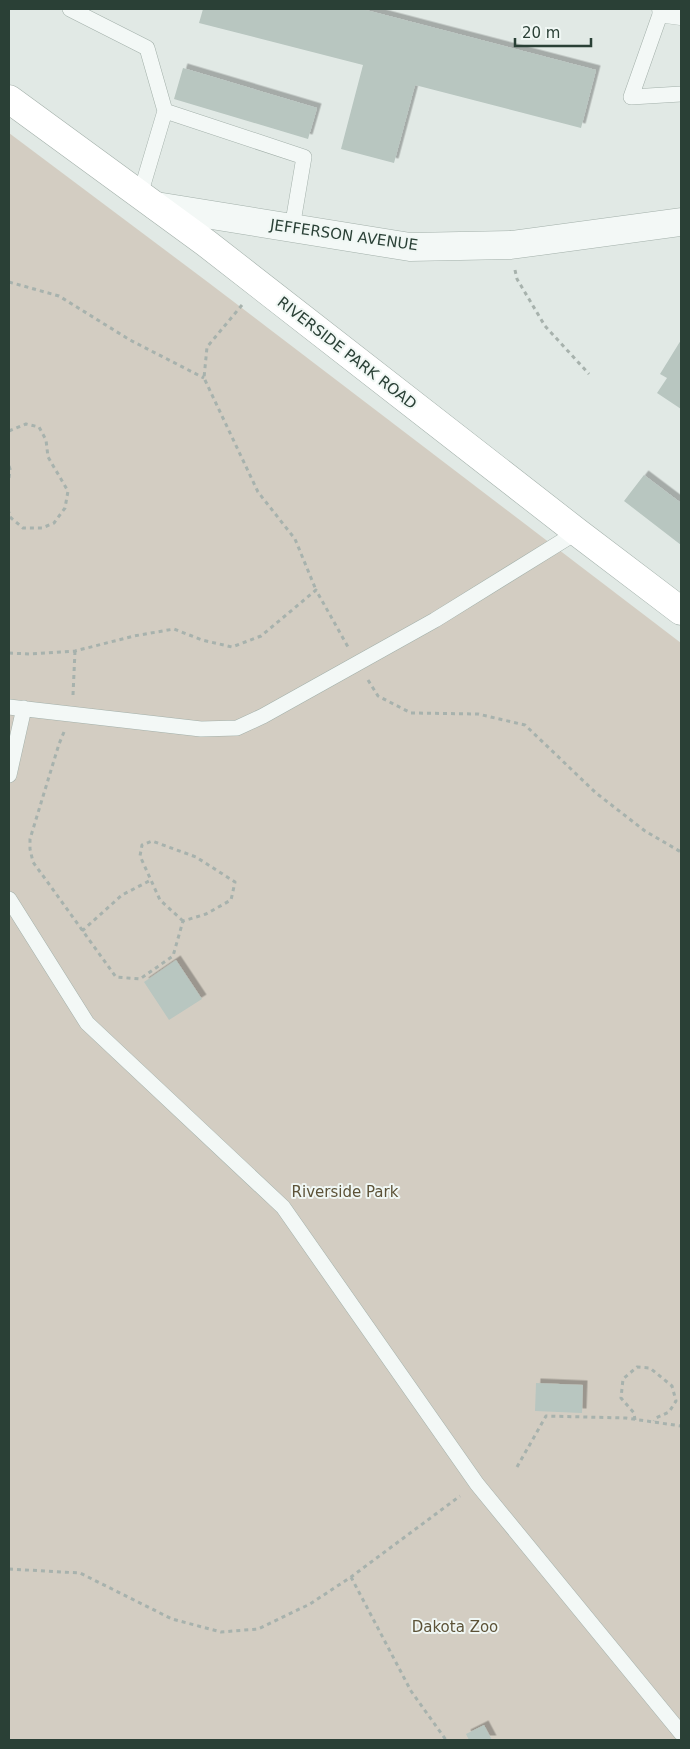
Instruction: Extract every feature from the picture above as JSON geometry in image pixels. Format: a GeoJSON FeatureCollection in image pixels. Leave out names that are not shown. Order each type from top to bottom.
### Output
{"type":"FeatureCollection","features":[{"type":"Feature","properties":{"kind":"main road","name":"RIVERSIDE PARK ROAD"},"geometry":{"type":"LineString","coordinates":[[9,99],[259,284],[681,611]]}},
{"type":"Feature","properties":{"kind":"street"},"geometry":{"type":"LineString","coordinates":[[664,9],[681,11]]}},
{"type":"Feature","properties":{"kind":"street","name":"JEFFERSON AVENUE"},"geometry":{"type":"LineString","coordinates":[[148,200],[292,228],[410,247],[511,245],[681,222]]}},
{"type":"Feature","properties":{"kind":"lane"},"geometry":{"type":"LineString","coordinates":[[70,9],[147,48],[165,111],[148,200]]}},
{"type":"Feature","properties":{"kind":"lane"},"geometry":{"type":"LineString","coordinates":[[664,9],[631,97],[681,94]]}},
{"type":"Feature","properties":{"kind":"lane"},"geometry":{"type":"LineString","coordinates":[[165,111],[304,158],[292,228]]}},
{"type":"Feature","properties":{"kind":"lane"},"geometry":{"type":"LineString","coordinates":[[9,707],[201,730],[236,728],[263,716],[435,620],[577,532]]}},
{"type":"Feature","properties":{"kind":"lane"},"geometry":{"type":"LineString","coordinates":[[9,775],[24,708]]}},
{"type":"Feature","properties":{"kind":"lane"},"geometry":{"type":"LineString","coordinates":[[9,899],[86,1022],[283,1207],[477,1484],[681,1733]]}},
{"type":"Feature","properties":{"kind":"path"},"geometry":{"type":"LineString","coordinates":[[511,245],[517,280],[545,326],[589,374]]}},
{"type":"Feature","properties":{"kind":"path"},"geometry":{"type":"LineString","coordinates":[[9,282],[59,296],[130,340],[204,378]]}},
{"type":"Feature","properties":{"kind":"path"},"geometry":{"type":"LineString","coordinates":[[259,284],[207,347],[204,378],[258,492],[295,539],[316,590],[378,696],[411,713],[478,714],[525,725],[596,793],[645,831],[681,852]]}},
{"type":"Feature","properties":{"kind":"path"},"geometry":{"type":"LineString","coordinates":[[9,431],[26,424],[38,427],[46,440],[48,457],[68,491],[65,508],[54,523],[42,528],[23,528],[10,517],[9,512]]}},
{"type":"Feature","properties":{"kind":"path"},"geometry":{"type":"LineString","coordinates":[[9,468],[9,478]]}},
{"type":"Feature","properties":{"kind":"path"},"geometry":{"type":"LineString","coordinates":[[9,653],[30,654],[74,650],[174,629],[202,640],[232,647],[261,636],[316,590]]}},
{"type":"Feature","properties":{"kind":"path"},"geometry":{"type":"LineString","coordinates":[[74,650],[73,697],[70,714],[30,839],[33,862],[116,977],[140,979],[173,956],[184,921]]}},
{"type":"Feature","properties":{"kind":"path"},"geometry":{"type":"LineString","coordinates":[[152,841],[196,857],[235,882],[231,900],[206,914],[184,921],[160,900],[140,856],[142,845],[152,841]]}},
{"type":"Feature","properties":{"kind":"path"},"geometry":{"type":"LineString","coordinates":[[82,931],[122,895],[151,880]]}},
{"type":"Feature","properties":{"kind":"path"},"geometry":{"type":"LineString","coordinates":[[635,1420],[634,1413],[621,1398],[623,1379],[637,1367],[650,1368],[672,1386],[676,1401],[669,1412],[656,1418],[654,1421]]}},
{"type":"Feature","properties":{"kind":"path"},"geometry":{"type":"LineString","coordinates":[[517,1467],[546,1416],[654,1421],[681,1426]]}},
{"type":"Feature","properties":{"kind":"path"},"geometry":{"type":"LineString","coordinates":[[9,1569],[80,1573],[172,1619],[221,1632],[258,1629],[310,1604],[351,1577],[477,1484]]}},
{"type":"Feature","properties":{"kind":"path"},"geometry":{"type":"LineString","coordinates":[[351,1577],[411,1691],[446,1740]]}},
{"type":"Feature","properties":{"kind":"green space","name":"Riverside Park"},"geometry":{"type":"Polygon","coordinates":[[[9,133],[681,643],[681,1740],[9,1740],[9,133]]]}},
{"type":"Feature","properties":{"kind":"building"},"geometry":{"type":"Polygon","coordinates":[[[203,9],[362,9],[596,70],[581,128],[415,85],[394,163],[341,149],[363,65],[199,23],[203,9]]]}},
{"type":"Feature","properties":{"kind":"building"},"geometry":{"type":"Polygon","coordinates":[[[183,68],[317,108],[308,139],[174,99],[183,68]]]}},
{"type":"Feature","properties":{"kind":"building"},"geometry":{"type":"Polygon","coordinates":[[[681,340],[681,409],[657,393],[667,378],[660,374],[681,340]]]}},
{"type":"Feature","properties":{"kind":"building"},"geometry":{"type":"Polygon","coordinates":[[[644,475],[681,503],[681,545],[624,501],[644,475]]]}},
{"type":"Feature","properties":{"kind":"building"},"geometry":{"type":"Polygon","coordinates":[[[176,960],[202,999],[169,1020],[144,982],[176,960]]]}},
{"type":"Feature","properties":{"kind":"building"},"geometry":{"type":"Polygon","coordinates":[[[536,1383],[583,1385],[582,1413],[535,1411],[536,1383]]]}},
{"type":"Feature","properties":{"kind":"building"},"geometry":{"type":"Polygon","coordinates":[[[484,1725],[492,1740],[469,1740],[466,1734],[484,1725]]]}},
{"type":"Feature","properties":{"kind":"park label","name":"Dakota Zoo"},"geometry":{"type":"Point","coordinates":[455,1627]}}]}
